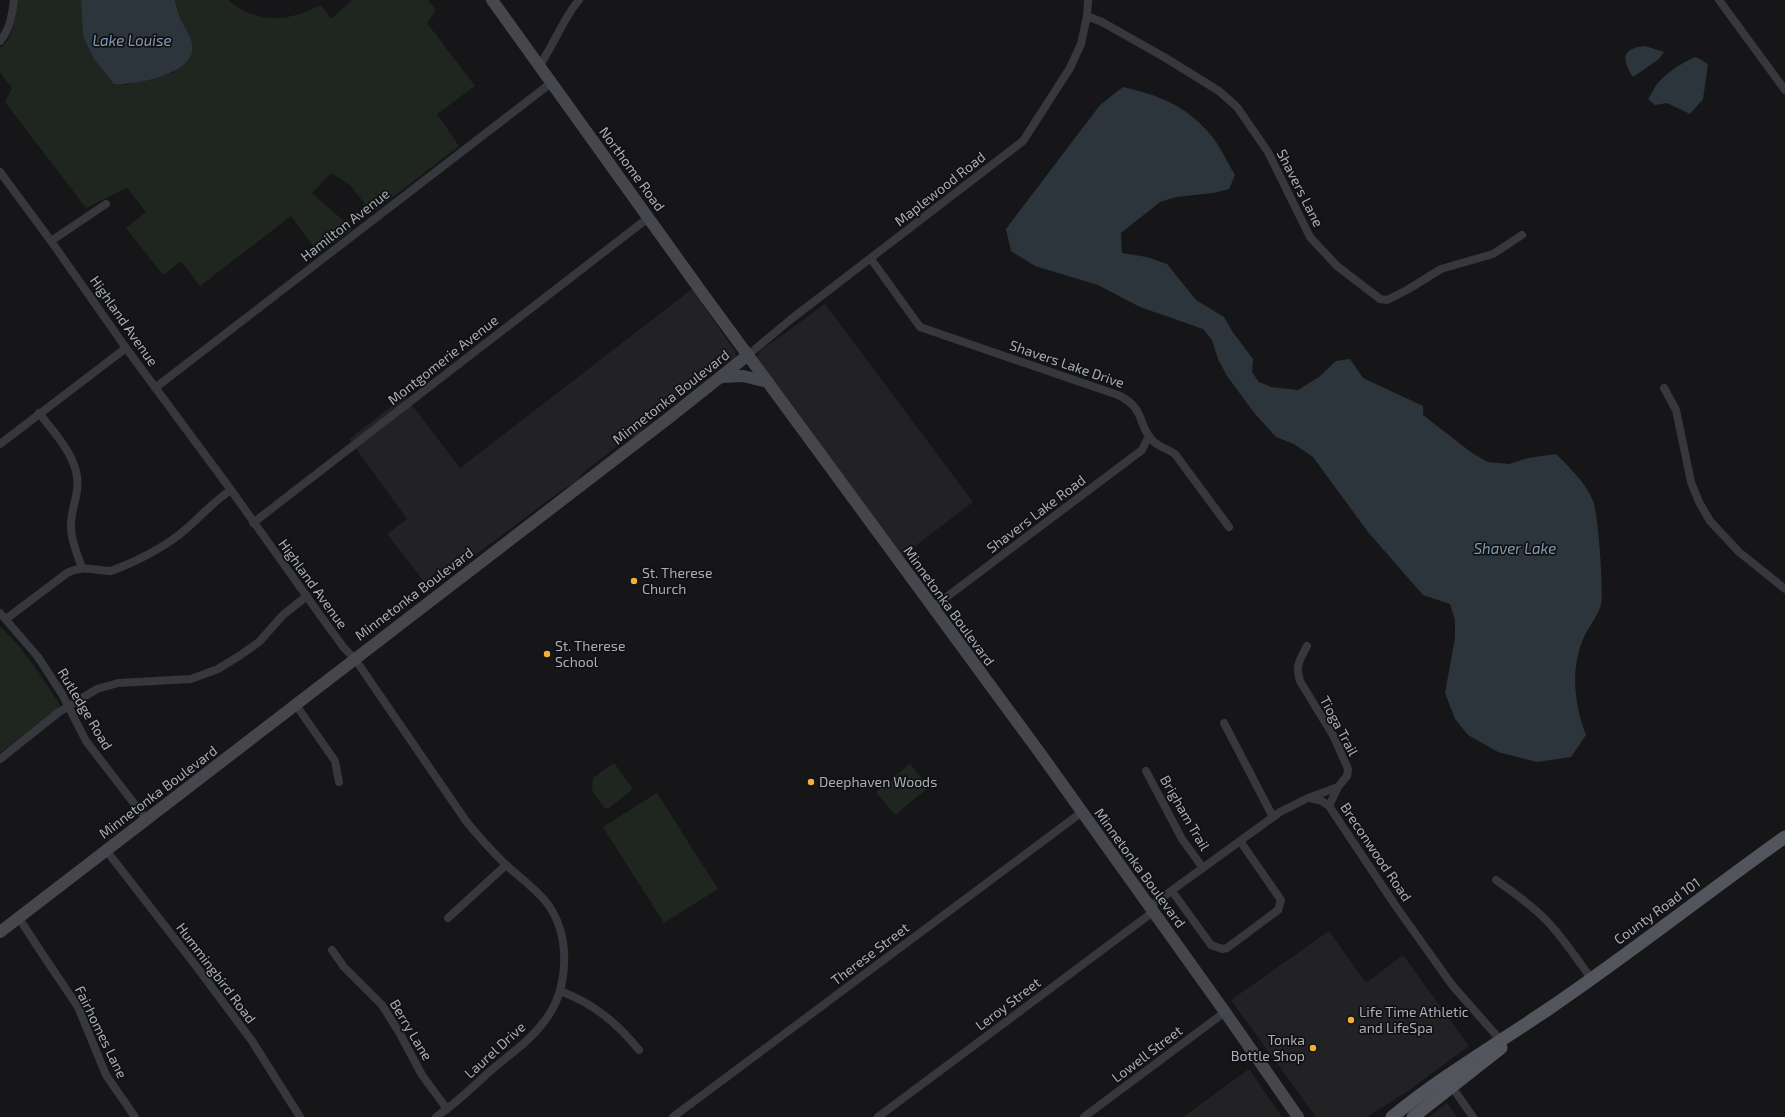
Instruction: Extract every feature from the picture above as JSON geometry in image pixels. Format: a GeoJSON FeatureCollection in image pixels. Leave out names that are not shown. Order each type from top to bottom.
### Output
{"type":"FeatureCollection","features":[{"type":"Feature","properties":{"kind":"main road","name":"County Road 101"},"geometry":{"type":"LineString","coordinates":[[1392,1117],[1422,1093],[1503,1042],[1785,837]]}},
{"type":"Feature","properties":{"kind":"main road","name":"County Road 101"},"geometry":{"type":"LineString","coordinates":[[1412,1117],[1452,1087],[1503,1042]]}},
{"type":"Feature","properties":{"kind":"street"},"geometry":{"type":"LineString","coordinates":[[0,41],[10,24],[14,0]]}},
{"type":"Feature","properties":{"kind":"street","name":"Northome Road"},"geometry":{"type":"LineString","coordinates":[[492,0],[748,355]]}},
{"type":"Feature","properties":{"kind":"street"},"geometry":{"type":"LineString","coordinates":[[539,66],[571,10],[579,0]]}},
{"type":"Feature","properties":{"kind":"street","name":"Maplewood Road"},"geometry":{"type":"LineString","coordinates":[[748,355],[790,320],[1023,141],[1070,68],[1081,44],[1087,16],[1088,0]]}},
{"type":"Feature","properties":{"kind":"street"},"geometry":{"type":"LineString","coordinates":[[1719,0],[1785,90]]}},
{"type":"Feature","properties":{"kind":"street","name":"Shavers Lane"},"geometry":{"type":"LineString","coordinates":[[1087,16],[1102,22],[1164,57],[1219,91],[1237,106],[1268,152],[1285,183],[1310,236],[1337,266],[1380,298],[1387,300],[1400,294],[1441,269],[1493,254],[1522,235]]}},
{"type":"Feature","properties":{"kind":"street","name":"Hamilton Avenue"},"geometry":{"type":"LineString","coordinates":[[155,388],[551,83]]}},
{"type":"Feature","properties":{"kind":"street","name":"Highland Avenue"},"geometry":{"type":"LineString","coordinates":[[0,172],[51,240],[126,348],[344,648],[355,659],[466,821],[482,841],[536,891],[547,904],[556,920],[562,938],[564,956],[563,976],[560,991]]}},
{"type":"Feature","properties":{"kind":"street"},"geometry":{"type":"LineString","coordinates":[[51,240],[106,204]]}},
{"type":"Feature","properties":{"kind":"street","name":"Montgomerie Avenue"},"geometry":{"type":"LineString","coordinates":[[253,523],[648,218]]}},
{"type":"Feature","properties":{"kind":"street","name":"Shavers Lake Drive"},"geometry":{"type":"LineString","coordinates":[[871,259],[920,327],[1125,398],[1136,408],[1149,436]]}},
{"type":"Feature","properties":{"kind":"street"},"geometry":{"type":"LineString","coordinates":[[0,444],[126,348]]}},
{"type":"Feature","properties":{"kind":"street","name":"Minnetonka Boulevard"},"geometry":{"type":"LineString","coordinates":[[0,932],[722,377],[748,355],[1082,812],[1298,1117]]}},
{"type":"Feature","properties":{"kind":"street"},"geometry":{"type":"LineString","coordinates":[[722,377],[743,376],[768,382]]}},
{"type":"Feature","properties":{"kind":"street"},"geometry":{"type":"LineString","coordinates":[[1664,388],[1676,410],[1691,482],[1699,502],[1710,521],[1739,552],[1785,590]]}},
{"type":"Feature","properties":{"kind":"street"},"geometry":{"type":"LineString","coordinates":[[40,414],[72,458],[76,471],[78,484],[77,498],[71,523],[71,535],[82,568]]}},
{"type":"Feature","properties":{"kind":"street"},"geometry":{"type":"LineString","coordinates":[[1149,436],[1154,442],[1169,449],[1175,454],[1229,527]]}},
{"type":"Feature","properties":{"kind":"street","name":"Shavers Lake Road"},"geometry":{"type":"LineString","coordinates":[[932,608],[1142,450],[1149,436]]}},
{"type":"Feature","properties":{"kind":"street"},"geometry":{"type":"LineString","coordinates":[[3,616],[67,573],[82,568],[111,572],[170,542],[186,529],[218,498],[230,490]]}},
{"type":"Feature","properties":{"kind":"street"},"geometry":{"type":"LineString","coordinates":[[0,759],[68,706],[97,690],[118,683],[191,679],[218,669],[259,642],[283,615],[307,596]]}},
{"type":"Feature","properties":{"kind":"street","name":"Rutledge Road"},"geometry":{"type":"LineString","coordinates":[[3,616],[38,657],[68,706],[86,741],[146,819]]}},
{"type":"Feature","properties":{"kind":"street","name":"Tioga Trail"},"geometry":{"type":"LineString","coordinates":[[1307,646],[1301,654],[1297,672],[1304,690],[1334,737],[1348,769],[1347,776],[1338,787]]}},
{"type":"Feature","properties":{"kind":"street"},"geometry":{"type":"LineString","coordinates":[[296,705],[335,760],[339,782]]}},
{"type":"Feature","properties":{"kind":"street"},"geometry":{"type":"LineString","coordinates":[[1224,723],[1273,817]]}},
{"type":"Feature","properties":{"kind":"street","name":"Brigham Trail"},"geometry":{"type":"LineString","coordinates":[[1146,771],[1182,839],[1203,868]]}},
{"type":"Feature","properties":{"kind":"street"},"geometry":{"type":"LineString","coordinates":[[1151,910],[1172,890],[1273,817],[1308,798],[1338,787]]}},
{"type":"Feature","properties":{"kind":"street"},"geometry":{"type":"LineString","coordinates":[[1329,806],[1338,787]]}},
{"type":"Feature","properties":{"kind":"street","name":"Breconwood Road"},"geometry":{"type":"LineString","coordinates":[[1308,798],[1322,801],[1329,806],[1452,985],[1503,1042]]}},
{"type":"Feature","properties":{"kind":"street","name":"Therese Street"},"geometry":{"type":"LineString","coordinates":[[673,1117],[683,1114],[1082,812]]}},
{"type":"Feature","properties":{"kind":"street"},"geometry":{"type":"LineString","coordinates":[[1172,890],[1211,945],[1222,949],[1227,948],[1278,910],[1281,900],[1240,841]]}},
{"type":"Feature","properties":{"kind":"street","name":"Hummingbird Road"},"geometry":{"type":"LineString","coordinates":[[106,850],[252,1041],[300,1117]]}},
{"type":"Feature","properties":{"kind":"street"},"geometry":{"type":"LineString","coordinates":[[448,918],[506,864]]}},
{"type":"Feature","properties":{"kind":"street"},"geometry":{"type":"LineString","coordinates":[[1496,880],[1536,910],[1546,920],[1566,944],[1590,978]]}},
{"type":"Feature","properties":{"kind":"street","name":"Leroy Street"},"geometry":{"type":"LineString","coordinates":[[878,1117],[1151,910]]}},
{"type":"Feature","properties":{"kind":"street","name":"Fairhomes Lane"},"geometry":{"type":"LineString","coordinates":[[19,918],[38,950],[78,1007],[106,1075],[135,1117]]}},
{"type":"Feature","properties":{"kind":"street","name":"Berry Lane"},"geometry":{"type":"LineString","coordinates":[[332,950],[344,967],[382,1005],[422,1075],[447,1109]]}},
{"type":"Feature","properties":{"kind":"street"},"geometry":{"type":"LineString","coordinates":[[560,991],[588,1004],[604,1014],[639,1050]]}},
{"type":"Feature","properties":{"kind":"street","name":"Laurel Drive"},"geometry":{"type":"LineString","coordinates":[[436,1117],[520,1047],[544,1023],[553,1009],[560,991]]}},
{"type":"Feature","properties":{"kind":"street","name":"Lowell Street"},"geometry":{"type":"LineString","coordinates":[[1084,1117],[1225,1012]]}},
{"type":"Feature","properties":{"kind":"street"},"geometry":{"type":"LineString","coordinates":[[1452,1087],[1473,1117]]}},
{"type":"Feature","properties":{"kind":"shaded area"},"geometry":{"type":"Polygon","coordinates":[[[17,0],[81,0],[83,36],[125,85],[173,73],[192,42],[179,15],[175,0],[228,0],[242,10],[266,18],[283,18],[296,15],[321,5],[331,19],[352,0],[428,0],[436,10],[427,23],[475,86],[437,114],[459,146],[372,213],[350,185],[331,173],[312,193],[353,229],[319,254],[291,216],[200,286],[181,261],[163,275],[126,228],[146,212],[127,188],[86,208],[5,102],[12,88],[0,72],[0,48],[9,38],[15,20],[17,0]]]}},
{"type":"Feature","properties":{"kind":"shaded area"},"geometry":{"type":"Polygon","coordinates":[[[692,289],[735,351],[736,356],[734,359],[722,365],[645,426],[638,435],[625,440],[584,472],[577,481],[562,490],[430,589],[387,534],[407,519],[349,439],[405,396],[460,468],[692,289]]]}},
{"type":"Feature","properties":{"kind":"shaded area"},"geometry":{"type":"Polygon","coordinates":[[[825,304],[973,502],[902,556],[757,357],[760,351],[825,304]]]}},
{"type":"Feature","properties":{"kind":"shaded area"},"geometry":{"type":"Polygon","coordinates":[[[0,626],[19,646],[60,705],[57,709],[0,753],[0,626]]]}},
{"type":"Feature","properties":{"kind":"shaded area"},"geometry":{"type":"Polygon","coordinates":[[[614,763],[633,789],[609,808],[604,808],[592,790],[593,778],[614,763]]]}},
{"type":"Feature","properties":{"kind":"shaded area"},"geometry":{"type":"Polygon","coordinates":[[[910,764],[929,787],[895,815],[876,792],[910,764]]]}},
{"type":"Feature","properties":{"kind":"shaded area"},"geometry":{"type":"Polygon","coordinates":[[[657,793],[718,889],[664,923],[603,827],[657,793]]]}},
{"type":"Feature","properties":{"kind":"shaded area"},"geometry":{"type":"Polygon","coordinates":[[[1329,931],[1366,983],[1403,955],[1469,1046],[1408,1091],[1367,1117],[1316,1117],[1231,1000],[1329,931]]]}},
{"type":"Feature","properties":{"kind":"shaded area"},"geometry":{"type":"Polygon","coordinates":[[[1249,1069],[1282,1117],[1183,1117],[1249,1069]]]}},
{"type":"Feature","properties":{"kind":"shaded area"},"geometry":{"type":"Polygon","coordinates":[[[1447,1103],[1457,1117],[1428,1117],[1447,1103]]]}},
{"type":"Feature","properties":{"kind":"water","name":"Lake Louise"},"geometry":{"type":"Polygon","coordinates":[[[81,0],[175,0],[180,18],[191,39],[192,54],[186,63],[164,76],[150,80],[114,84],[94,59],[83,36],[81,0]]]}},
{"type":"Feature","properties":{"kind":"water"},"geometry":{"type":"Polygon","coordinates":[[[1645,46],[1664,52],[1659,59],[1633,77],[1625,60],[1626,56],[1632,49],[1645,46]]]}},
{"type":"Feature","properties":{"kind":"water"},"geometry":{"type":"Polygon","coordinates":[[[1695,57],[1708,65],[1703,99],[1690,114],[1667,103],[1655,105],[1648,99],[1666,75],[1695,57]]]}},
{"type":"Feature","properties":{"kind":"water","name":"Shaver Lake"},"geometry":{"type":"Polygon","coordinates":[[[1123,87],[1170,102],[1190,115],[1200,123],[1213,138],[1235,175],[1229,189],[1213,193],[1176,197],[1160,202],[1121,233],[1122,253],[1147,257],[1167,264],[1196,300],[1224,317],[1232,331],[1253,359],[1252,372],[1259,382],[1271,387],[1298,390],[1319,377],[1336,361],[1350,359],[1363,378],[1423,406],[1423,415],[1472,453],[1488,462],[1509,464],[1528,458],[1556,454],[1586,488],[1593,501],[1597,520],[1602,597],[1600,608],[1596,617],[1584,637],[1577,661],[1575,673],[1576,699],[1586,735],[1571,757],[1537,762],[1498,752],[1468,735],[1455,719],[1445,693],[1455,638],[1455,620],[1450,604],[1423,595],[1368,532],[1313,457],[1294,444],[1276,437],[1255,414],[1227,376],[1218,359],[1212,340],[1203,329],[1140,307],[1098,285],[1035,266],[1011,251],[1006,229],[1100,105],[1123,87]]]}},
{"type":"Feature","properties":{"kind":"place","name":"St. Therese Church"},"geometry":{"type":"Point","coordinates":[634,581]}},
{"type":"Feature","properties":{"kind":"place","name":"St. Therese School"},"geometry":{"type":"Point","coordinates":[547,654]}},
{"type":"Feature","properties":{"kind":"place","name":"Deephaven Woods"},"geometry":{"type":"Point","coordinates":[811,782]}},
{"type":"Feature","properties":{"kind":"place","name":"Life Time Athletic and LifeSpa"},"geometry":{"type":"Point","coordinates":[1351,1020]}},
{"type":"Feature","properties":{"kind":"place","name":"Tonka Bottle Shop"},"geometry":{"type":"Point","coordinates":[1313,1048]}}]}
